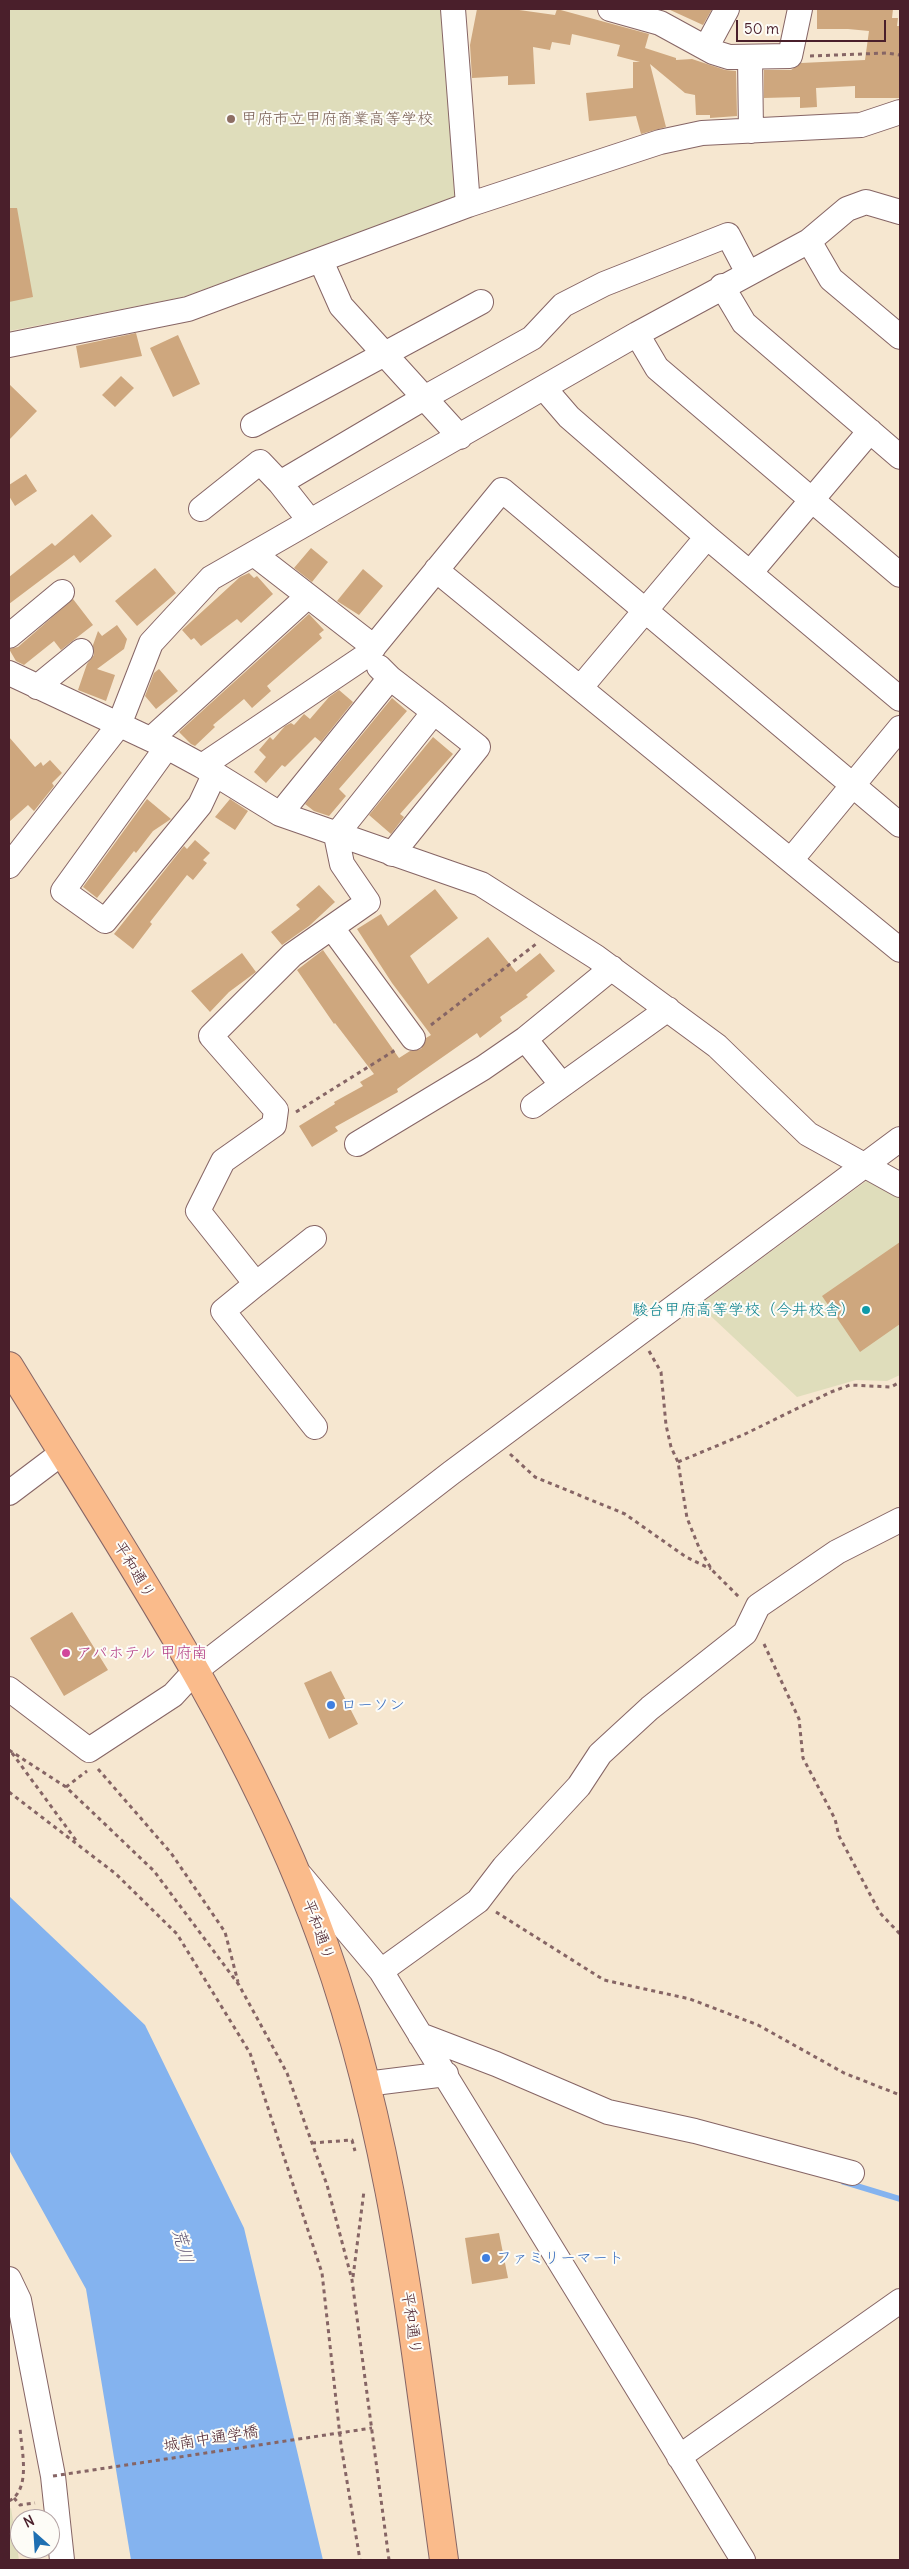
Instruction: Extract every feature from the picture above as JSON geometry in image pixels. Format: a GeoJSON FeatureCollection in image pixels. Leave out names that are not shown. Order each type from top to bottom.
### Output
{"type":"FeatureCollection","features":[{"type":"Feature","properties":{"kind":"highway","name":"平和通り"},"geometry":{"type":"LineString","coordinates":[[9,1366],[195,1671],[254,1780],[295,1869],[338,1986],[366,2084],[386,2167],[400,2238],[444,2560]]}},
{"type":"Feature","properties":{"kind":"street"},"geometry":{"type":"LineString","coordinates":[[453,9],[468,205]]}},
{"type":"Feature","properties":{"kind":"street"},"geometry":{"type":"LineString","coordinates":[[610,9],[660,23],[706,48],[729,57],[790,56],[800,9]]}},
{"type":"Feature","properties":{"kind":"street"},"geometry":{"type":"LineString","coordinates":[[706,48],[727,9]]}},
{"type":"Feature","properties":{"kind":"street"},"geometry":{"type":"LineString","coordinates":[[750,57],[751,131]]}},
{"type":"Feature","properties":{"kind":"street"},"geometry":{"type":"LineString","coordinates":[[9,345],[188,309],[468,205],[660,142],[702,133],[861,125],[900,112]]}},
{"type":"Feature","properties":{"kind":"street"},"geometry":{"type":"LineString","coordinates":[[9,866],[119,725],[152,643],[211,578],[722,286],[809,241],[847,209],[866,202],[900,212]]}},
{"type":"Feature","properties":{"kind":"street"},"geometry":{"type":"LineString","coordinates":[[280,483],[424,398],[532,338],[563,305],[604,284],[728,235],[748,273]]}},
{"type":"Feature","properties":{"kind":"street"},"geometry":{"type":"LineString","coordinates":[[809,241],[832,279],[900,338]]}},
{"type":"Feature","properties":{"kind":"street"},"geometry":{"type":"LineString","coordinates":[[321,261],[341,306],[460,437]]}},
{"type":"Feature","properties":{"kind":"street"},"geometry":{"type":"LineString","coordinates":[[722,286],[744,323],[900,457]]}},
{"type":"Feature","properties":{"kind":"street"},"geometry":{"type":"LineString","coordinates":[[253,425],[481,302]]}},
{"type":"Feature","properties":{"kind":"street"},"geometry":{"type":"LineString","coordinates":[[637,334],[656,368],[900,575]]}},
{"type":"Feature","properties":{"kind":"street"},"geometry":{"type":"LineString","coordinates":[[544,388],[569,417],[707,537],[900,699]]}},
{"type":"Feature","properties":{"kind":"street"},"geometry":{"type":"LineString","coordinates":[[750,573],[870,431]]}},
{"type":"Feature","properties":{"kind":"street"},"geometry":{"type":"LineString","coordinates":[[201,508],[260,462],[280,483],[310,521]]}},
{"type":"Feature","properties":{"kind":"street"},"geometry":{"type":"LineString","coordinates":[[306,597],[159,743],[63,891],[105,921],[200,805],[208,770],[370,651],[502,490],[900,825]]}},
{"type":"Feature","properties":{"kind":"street"},"geometry":{"type":"LineString","coordinates":[[581,687],[707,537]]}},
{"type":"Feature","properties":{"kind":"street"},"geometry":{"type":"LineString","coordinates":[[254,554],[370,651],[390,678],[478,747],[392,854]]}},
{"type":"Feature","properties":{"kind":"street"},"geometry":{"type":"LineString","coordinates":[[436,570],[900,950]]}},
{"type":"Feature","properties":{"kind":"street"},"geometry":{"type":"LineString","coordinates":[[9,636],[62,592]]}},
{"type":"Feature","properties":{"kind":"street"},"geometry":{"type":"LineString","coordinates":[[37,687],[82,652]]}},
{"type":"Feature","properties":{"kind":"street"},"geometry":{"type":"LineString","coordinates":[[9,673],[159,743],[208,770],[280,814],[481,884],[612,968],[717,1046],[808,1134],[900,1185]]}},
{"type":"Feature","properties":{"kind":"street"},"geometry":{"type":"LineString","coordinates":[[280,814],[390,678]]}},
{"type":"Feature","properties":{"kind":"street"},"geometry":{"type":"LineString","coordinates":[[336,835],[434,712]]}},
{"type":"Feature","properties":{"kind":"street"},"geometry":{"type":"LineString","coordinates":[[791,860],[900,728]]}},
{"type":"Feature","properties":{"kind":"street"},"geometry":{"type":"LineString","coordinates":[[256,1284],[198,1211],[223,1161],[274,1125],[276,1110],[211,1036],[292,955],[368,902],[342,864],[336,835]]}},
{"type":"Feature","properties":{"kind":"street"},"geometry":{"type":"LineString","coordinates":[[332,928],[413,1038]]}},
{"type":"Feature","properties":{"kind":"street"},"geometry":{"type":"LineString","coordinates":[[356,1144],[483,1068],[525,1039],[612,968]]}},
{"type":"Feature","properties":{"kind":"street"},"geometry":{"type":"LineString","coordinates":[[533,1106],[668,1009]]}},
{"type":"Feature","properties":{"kind":"street"},"geometry":{"type":"LineString","coordinates":[[525,1039],[562,1085]]}},
{"type":"Feature","properties":{"kind":"street"},"geometry":{"type":"LineString","coordinates":[[9,1688],[89,1750],[173,1695],[195,1671],[495,1440],[900,1139]]}},
{"type":"Feature","properties":{"kind":"street"},"geometry":{"type":"LineString","coordinates":[[314,1238],[222,1311],[315,1427]]}},
{"type":"Feature","properties":{"kind":"street"},"geometry":{"type":"LineString","coordinates":[[9,1493],[62,1453]]}},
{"type":"Feature","properties":{"kind":"street"},"geometry":{"type":"LineString","coordinates":[[381,1971],[478,1901],[504,1867],[579,1786],[600,1754],[650,1708],[745,1633],[758,1606],[837,1552],[900,1520]]}},
{"type":"Feature","properties":{"kind":"street"},"geometry":{"type":"LineString","coordinates":[[295,1869],[381,1971],[743,2560]]}},
{"type":"Feature","properties":{"kind":"street"},"geometry":{"type":"LineString","coordinates":[[420,2035],[496,2064],[608,2112],[695,2131],[852,2173]]}},
{"type":"Feature","properties":{"kind":"street"},"geometry":{"type":"LineString","coordinates":[[366,2084],[446,2074]]}},
{"type":"Feature","properties":{"kind":"street"},"geometry":{"type":"LineString","coordinates":[[9,2279],[19,2300],[53,2476],[62,2560]]}},
{"type":"Feature","properties":{"kind":"street"},"geometry":{"type":"LineString","coordinates":[[679,2457],[900,2301]]}},
{"type":"Feature","properties":{"kind":"path"},"geometry":{"type":"LineString","coordinates":[[790,56],[887,53],[900,56]]}},
{"type":"Feature","properties":{"kind":"path"},"geometry":{"type":"LineString","coordinates":[[639,1334],[661,1372],[666,1425],[671,1447],[678,1462],[687,1518],[700,1550],[712,1570],[744,1602],[799,1719],[803,1758],[834,1820],[839,1836],[880,1913],[900,1934]]}},
{"type":"Feature","properties":{"kind":"path"},"geometry":{"type":"LineString","coordinates":[[678,1462],[745,1434],[831,1392],[850,1386],[891,1387],[900,1382]]}},
{"type":"Feature","properties":{"kind":"path"},"geometry":{"type":"LineString","coordinates":[[495,1440],[535,1477],[625,1514],[686,1557],[712,1570]]}},
{"type":"Feature","properties":{"kind":"path"},"geometry":{"type":"LineString","coordinates":[[9,1750],[66,1786],[154,1871],[239,1985],[287,2073],[327,2185],[352,2280],[389,2560]]}},
{"type":"Feature","properties":{"kind":"path"},"geometry":{"type":"LineString","coordinates":[[9,1750],[80,1846]]}},
{"type":"Feature","properties":{"kind":"path"},"geometry":{"type":"LineString","coordinates":[[66,1786],[94,1765],[171,1853],[226,1932],[239,1985]]}},
{"type":"Feature","properties":{"kind":"path"},"geometry":{"type":"LineString","coordinates":[[9,1792],[116,1874],[177,1934],[250,2053],[322,2273],[341,2445],[360,2560]]}},
{"type":"Feature","properties":{"kind":"path"},"geometry":{"type":"LineString","coordinates":[[478,1901],[604,1980],[690,1999],[758,2025],[844,2073],[900,2095]]}},
{"type":"Feature","properties":{"kind":"path"},"geometry":{"type":"LineString","coordinates":[[312,2142],[352,2140],[357,2158]]}},
{"type":"Feature","properties":{"kind":"path"},"geometry":{"type":"LineString","coordinates":[[352,2280],[365,2185]]}},
{"type":"Feature","properties":{"kind":"path","name":"城南中通学橋"},"geometry":{"type":"LineString","coordinates":[[53,2476],[372,2428]]}},
{"type":"Feature","properties":{"kind":"path"},"geometry":{"type":"LineString","coordinates":[[14,2498],[20,2505]]}},
{"type":"Feature","properties":{"kind":"shaded area","name":"甲府市立甲府商業高等学校"},"geometry":{"type":"Polygon","coordinates":[[[9,9],[447,9],[460,188],[455,197],[183,297],[9,331],[9,9]]]}},
{"type":"Feature","properties":{"kind":"shaded area"},"geometry":{"type":"Polygon","coordinates":[[[869,1179],[900,1196],[900,1375],[887,1381],[856,1380],[797,1397],[699,1305],[869,1179]]]}},
{"type":"Feature","properties":{"kind":"shaded area"},"geometry":{"type":"Polygon","coordinates":[[[11,2508],[10,2559],[19,2560],[9,2560],[9,2509],[11,2508]]]}},
{"type":"Feature","properties":{"kind":"water","name":"荒川"},"geometry":{"type":"Polygon","coordinates":[[[9,1896],[145,2025],[244,2228],[323,2560],[131,2560],[86,2289],[9,2150],[9,1896]]]}},
{"type":"Feature","properties":{"kind":"building"},"geometry":{"type":"Polygon","coordinates":[[[477,9],[512,9],[555,15],[557,9],[649,34],[645,48],[676,58],[676,60],[692,59],[725,70],[736,71],[737,116],[710,118],[710,115],[696,115],[695,95],[685,93],[650,64],[666,127],[641,134],[636,116],[589,121],[586,93],[633,88],[633,62],[640,62],[617,56],[620,45],[572,34],[570,45],[552,42],[550,50],[533,47],[535,84],[508,85],[508,76],[472,78],[470,45],[477,9]]]}},
{"type":"Feature","properties":{"kind":"building"},"geometry":{"type":"Polygon","coordinates":[[[668,9],[712,9],[703,25],[668,9]]]}},
{"type":"Feature","properties":{"kind":"building"},"geometry":{"type":"Polygon","coordinates":[[[817,9],[893,9],[892,18],[898,18],[897,26],[900,26],[900,98],[855,98],[855,86],[816,88],[817,107],[800,108],[800,97],[764,98],[764,70],[791,70],[801,63],[865,60],[869,31],[817,29],[817,9]]]}},
{"type":"Feature","properties":{"kind":"building"},"geometry":{"type":"Polygon","coordinates":[[[9,208],[17,208],[33,297],[9,302],[9,208]]]}},
{"type":"Feature","properties":{"kind":"building"},"geometry":{"type":"Polygon","coordinates":[[[136,333],[142,356],[80,368],[76,346],[136,333]]]}},
{"type":"Feature","properties":{"kind":"building"},"geometry":{"type":"Polygon","coordinates":[[[178,335],[200,384],[173,397],[150,348],[178,335]]]}},
{"type":"Feature","properties":{"kind":"building"},"geometry":{"type":"Polygon","coordinates":[[[121,376],[134,388],[115,407],[102,395],[121,376]]]}},
{"type":"Feature","properties":{"kind":"building"},"geometry":{"type":"Polygon","coordinates":[[[9,384],[37,411],[9,440],[9,384]]]}},
{"type":"Feature","properties":{"kind":"building"},"geometry":{"type":"Polygon","coordinates":[[[26,474],[37,491],[15,506],[9,496],[9,485],[26,474]]]}},
{"type":"Feature","properties":{"kind":"building"},"geometry":{"type":"Polygon","coordinates":[[[92,514],[112,536],[80,563],[74,555],[9,604],[9,577],[52,543],[55,546],[92,514]]]}},
{"type":"Feature","properties":{"kind":"building"},"geometry":{"type":"Polygon","coordinates":[[[311,548],[328,562],[312,582],[294,568],[311,548]]]}},
{"type":"Feature","properties":{"kind":"building"},"geometry":{"type":"Polygon","coordinates":[[[155,568],[176,593],[137,626],[115,601],[155,568]]]}},
{"type":"Feature","properties":{"kind":"building"},"geometry":{"type":"Polygon","coordinates":[[[363,569],[383,586],[359,615],[337,601],[363,569]]]}},
{"type":"Feature","properties":{"kind":"building"},"geometry":{"type":"Polygon","coordinates":[[[249,573],[254,578],[257,576],[273,594],[241,623],[237,619],[201,646],[194,638],[191,640],[182,630],[240,577],[249,573]]]}},
{"type":"Feature","properties":{"kind":"building"},"geometry":{"type":"Polygon","coordinates":[[[73,599],[93,625],[61,650],[54,641],[24,665],[16,661],[9,649],[18,647],[73,599]]]}},
{"type":"Feature","properties":{"kind":"building"},"geometry":{"type":"Polygon","coordinates":[[[309,614],[324,630],[319,634],[322,638],[267,686],[271,691],[252,708],[244,699],[213,725],[215,727],[195,746],[179,732],[309,614]]]}},
{"type":"Feature","properties":{"kind":"building"},"geometry":{"type":"Polygon","coordinates":[[[117,625],[127,639],[124,649],[97,669],[115,675],[106,701],[78,690],[87,664],[94,655],[93,645],[98,631],[102,636],[117,625]]]}},
{"type":"Feature","properties":{"kind":"building"},"geometry":{"type":"Polygon","coordinates":[[[159,669],[178,691],[156,709],[145,696],[154,673],[159,669]]]}},
{"type":"Feature","properties":{"kind":"building"},"geometry":{"type":"Polygon","coordinates":[[[339,690],[353,702],[321,742],[315,737],[285,767],[282,765],[266,783],[254,772],[266,757],[259,750],[270,737],[273,740],[285,726],[291,723],[294,725],[304,714],[310,719],[329,697],[339,690]]]}},
{"type":"Feature","properties":{"kind":"building"},"geometry":{"type":"Polygon","coordinates":[[[392,698],[407,711],[339,789],[346,796],[329,816],[314,811],[305,804],[392,698]]]}},
{"type":"Feature","properties":{"kind":"building"},"geometry":{"type":"Polygon","coordinates":[[[9,737],[35,767],[41,762],[43,766],[50,760],[62,773],[52,783],[54,786],[34,811],[28,805],[9,822],[9,737]]]}},
{"type":"Feature","properties":{"kind":"building"},"geometry":{"type":"Polygon","coordinates":[[[433,737],[453,754],[400,814],[404,817],[391,834],[369,815],[433,737]]]}},
{"type":"Feature","properties":{"kind":"building"},"geometry":{"type":"Polygon","coordinates":[[[147,799],[171,819],[153,831],[136,853],[134,851],[97,898],[83,887],[147,799]]]}},
{"type":"Feature","properties":{"kind":"building"},"geometry":{"type":"Polygon","coordinates":[[[230,799],[248,811],[235,830],[215,817],[230,799]]]}},
{"type":"Feature","properties":{"kind":"building"},"geometry":{"type":"Polygon","coordinates":[[[195,840],[210,853],[203,860],[207,863],[193,880],[187,875],[150,922],[152,924],[133,949],[114,934],[184,846],[187,849],[195,840]]]}},
{"type":"Feature","properties":{"kind":"building"},"geometry":{"type":"Polygon","coordinates":[[[319,885],[335,902],[309,926],[282,945],[271,932],[300,909],[296,905],[319,885]]]}},
{"type":"Feature","properties":{"kind":"building"},"geometry":{"type":"Polygon","coordinates":[[[435,889],[458,918],[410,956],[428,984],[488,937],[516,972],[540,953],[555,971],[526,995],[528,997],[500,1017],[502,1021],[480,1038],[477,1033],[397,1089],[398,1092],[335,1127],[338,1131],[312,1147],[299,1126],[335,1104],[334,1102],[363,1086],[360,1082],[374,1074],[334,1024],[297,970],[323,950],[399,1058],[410,1051],[421,1049],[426,1038],[431,1035],[392,983],[357,929],[381,914],[388,926],[435,889]]]}},
{"type":"Feature","properties":{"kind":"building"},"geometry":{"type":"Polygon","coordinates":[[[242,953],[256,972],[229,992],[210,1012],[191,991],[242,953]]]}},
{"type":"Feature","properties":{"kind":"building","name":"駿台甲府高等学校（今井校舎）"},"geometry":{"type":"Polygon","coordinates":[[[900,1242],[900,1324],[860,1352],[822,1296],[900,1242]]]}},
{"type":"Feature","properties":{"kind":"building"},"geometry":{"type":"Polygon","coordinates":[[[72,1612],[108,1670],[64,1696],[30,1638],[72,1612]]]}},
{"type":"Feature","properties":{"kind":"building"},"geometry":{"type":"Polygon","coordinates":[[[331,1671],[358,1724],[329,1739],[304,1683],[331,1671]]]}},
{"type":"Feature","properties":{"kind":"building","name":"ファミリーマート"},"geometry":{"type":"Polygon","coordinates":[[[499,2233],[508,2278],[472,2284],[465,2238],[499,2233]]]}},
{"type":"Feature","properties":{"kind":"waterway"},"geometry":{"type":"LineString","coordinates":[[844,2182],[900,2199]]}},
{"type":"Feature","properties":{"kind":"place","name":"甲府市立甲府商業高等学校"},"geometry":{"type":"Point","coordinates":[231,119]}},
{"type":"Feature","properties":{"kind":"place","name":"駿台甲府高等学校（今井校舎）"},"geometry":{"type":"Point","coordinates":[866,1310]}},
{"type":"Feature","properties":{"kind":"place","name":"アパホテル 甲府南"},"geometry":{"type":"Point","coordinates":[66,1653]}},
{"type":"Feature","properties":{"kind":"place","name":"ローソン"},"geometry":{"type":"Point","coordinates":[331,1705]}},
{"type":"Feature","properties":{"kind":"place","name":"ファミリーマート"},"geometry":{"type":"Point","coordinates":[486,2258]}}]}
